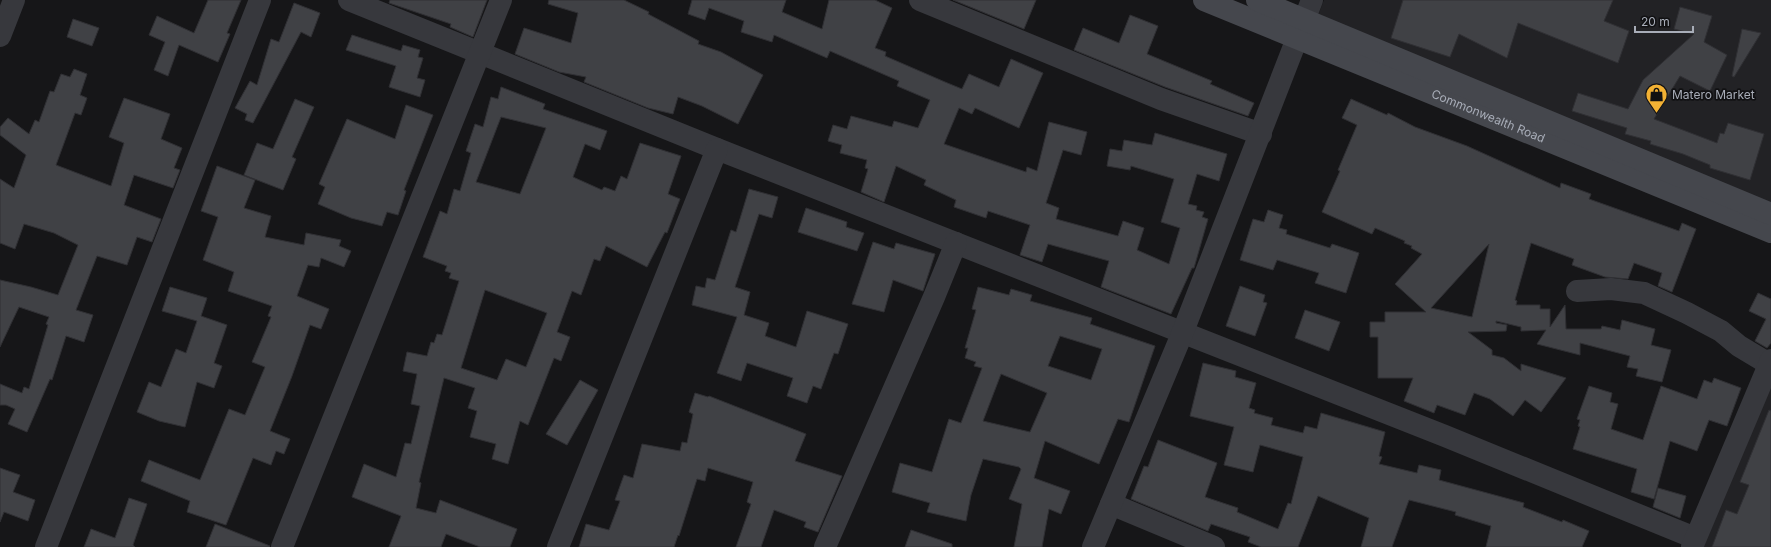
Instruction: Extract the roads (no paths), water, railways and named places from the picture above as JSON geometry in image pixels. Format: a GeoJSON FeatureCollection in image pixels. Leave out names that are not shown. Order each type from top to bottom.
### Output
{"type":"FeatureCollection","features":[{"type":"Feature","properties":{"kind":"main road","name":"Commonwealth Road"},"geometry":{"type":"LineString","coordinates":[[1204,0],[1300,29],[1771,214]]}},
{"type":"Feature","properties":{"kind":"main road","name":"Commonwealth Road"},"geometry":{"type":"LineString","coordinates":[[1257,0],[1300,29],[1771,232]]}},
{"type":"Feature","properties":{"kind":"street"},"geometry":{"type":"LineString","coordinates":[[0,36],[14,0]]}},
{"type":"Feature","properties":{"kind":"street"},"geometry":{"type":"LineString","coordinates":[[46,547],[260,0]]}},
{"type":"Feature","properties":{"kind":"street"},"geometry":{"type":"LineString","coordinates":[[349,0],[480,54],[717,149],[956,242],[1182,334],[1445,436],[1694,543],[1770,362],[1739,346],[1721,331],[1644,293],[1611,289],[1576,291]]}},
{"type":"Feature","properties":{"kind":"street"},"geometry":{"type":"LineString","coordinates":[[282,547],[501,0]]}},
{"type":"Feature","properties":{"kind":"street"},"geometry":{"type":"LineString","coordinates":[[920,0],[1161,99],[1261,134]]}},
{"type":"Feature","properties":{"kind":"street"},"geometry":{"type":"LineString","coordinates":[[1093,547],[1182,334],[1312,0]]}},
{"type":"Feature","properties":{"kind":"street"},"geometry":{"type":"LineString","coordinates":[[558,547],[717,149]]}},
{"type":"Feature","properties":{"kind":"street"},"geometry":{"type":"LineString","coordinates":[[825,547],[934,297],[956,242]]}},
{"type":"Feature","properties":{"kind":"street"},"geometry":{"type":"LineString","coordinates":[[1111,504],[1214,547]]}},
{"type":"Feature","properties":{"kind":"place","name":"Matero Market"},"geometry":{"type":"Point","coordinates":[1657,114]}}]}
